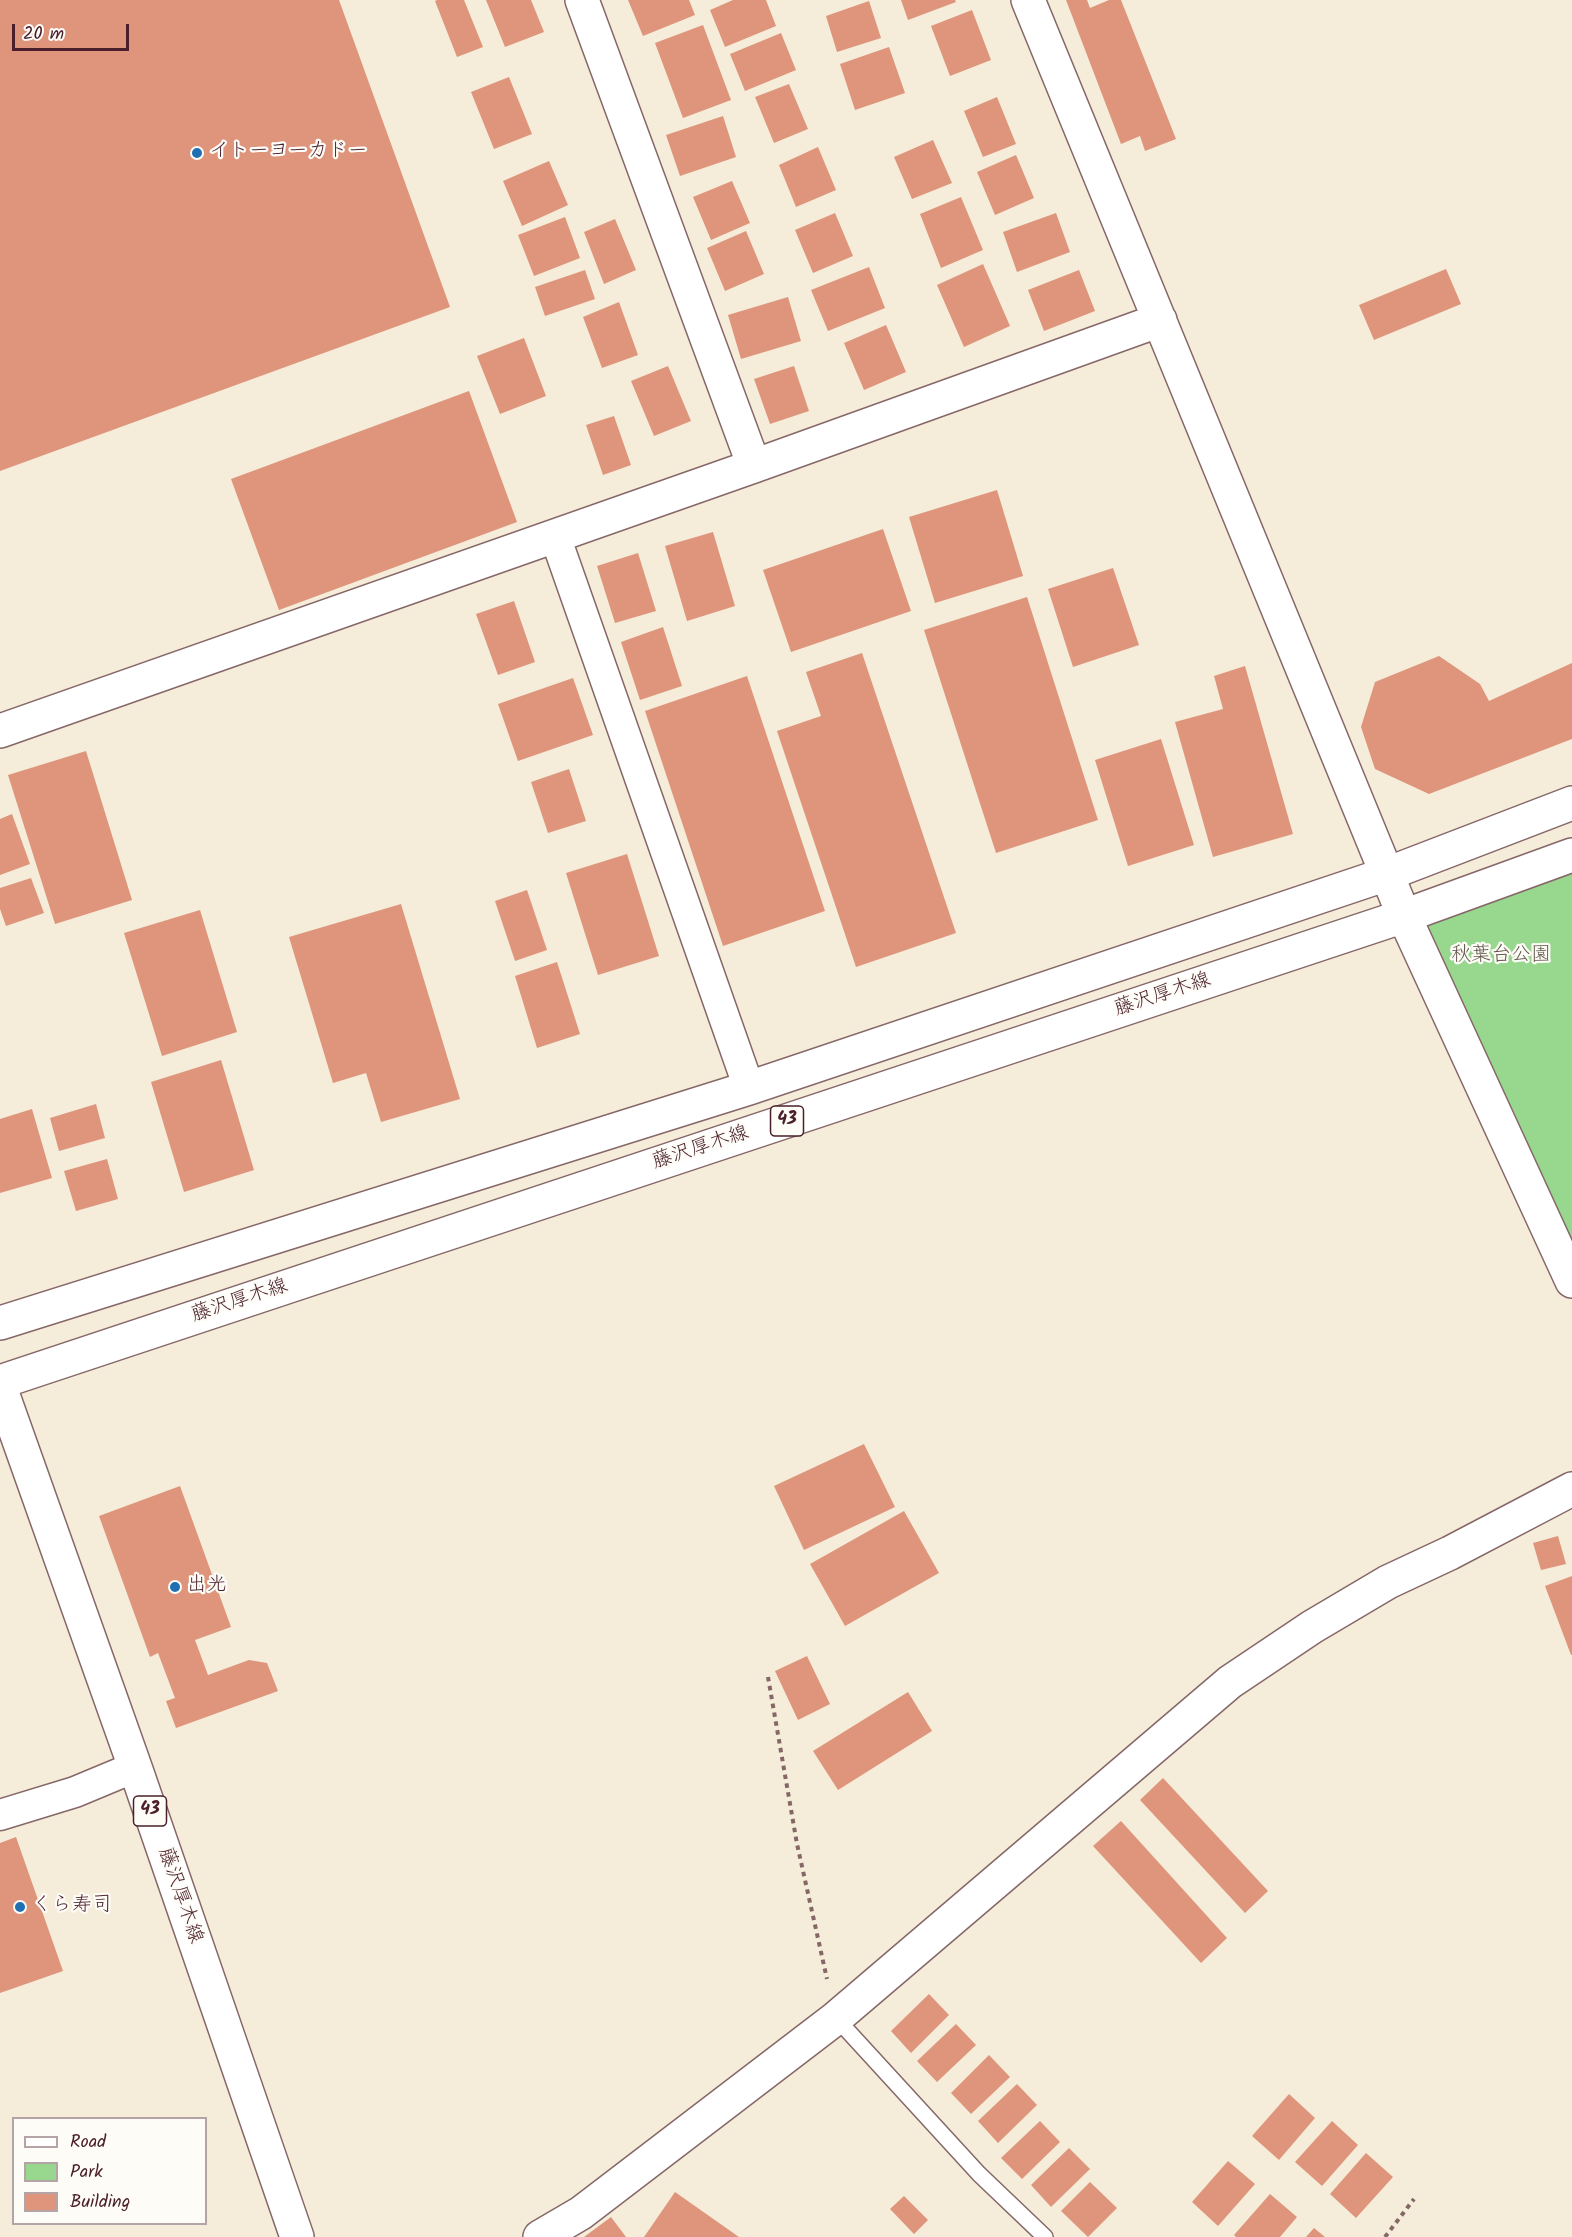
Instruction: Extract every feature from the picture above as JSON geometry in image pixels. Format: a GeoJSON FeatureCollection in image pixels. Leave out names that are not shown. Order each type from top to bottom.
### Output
{"type":"FeatureCollection","features":[{"type":"Feature","properties":{"kind":"street"},"geometry":{"type":"LineString","coordinates":[[582,0],[754,466]]}},
{"type":"Feature","properties":{"kind":"street"},"geometry":{"type":"LineString","coordinates":[[1028,0],[1404,916],[1572,1281]]}},
{"type":"Feature","properties":{"kind":"street"},"geometry":{"type":"LineString","coordinates":[[0,731],[754,466],[1160,320]]}},
{"type":"Feature","properties":{"kind":"street"},"geometry":{"type":"LineString","coordinates":[[555,536],[748,1088]]}},
{"type":"Feature","properties":{"kind":"street","name":"43"},"geometry":{"type":"LineString","coordinates":[[0,1323],[748,1088],[1387,874],[1572,803]]}},
{"type":"Feature","properties":{"kind":"street","name":"藤沢厚木線"},"geometry":{"type":"LineString","coordinates":[[0,1382],[1404,916],[1572,855]]}},
{"type":"Feature","properties":{"kind":"street","name":"藤沢厚木線"},"geometry":{"type":"LineString","coordinates":[[0,1387],[135,1767],[297,2237]]}},
{"type":"Feature","properties":{"kind":"street"},"geometry":{"type":"LineString","coordinates":[[540,2237],[581,2213],[836,2018],[1230,1682],[1312,1627],[1388,1581],[1450,1553],[1572,1489]]}},
{"type":"Feature","properties":{"kind":"street"},"geometry":{"type":"LineString","coordinates":[[0,1815],[75,1792],[135,1767]]}},
{"type":"Feature","properties":{"kind":"lane"},"geometry":{"type":"LineString","coordinates":[[836,2018],[978,2174],[1045,2237]]}},
{"type":"Feature","properties":{"kind":"path"},"geometry":{"type":"LineString","coordinates":[[768,1677],[797,1844],[836,2018]]}},
{"type":"Feature","properties":{"kind":"path"},"geometry":{"type":"LineString","coordinates":[[1385,2237],[1414,2199]]}},
{"type":"Feature","properties":{"kind":"green space","name":"秋葉台公園"},"geometry":{"type":"Polygon","coordinates":[[[1572,855],[1572,1281],[1404,916],[1572,855]]]}},
{"type":"Feature","properties":{"kind":"building","name":"イトーヨーカドー"},"geometry":{"type":"Polygon","coordinates":[[[0,0],[339,0],[450,307],[0,471],[0,0]]]}},
{"type":"Feature","properties":{"kind":"building"},"geometry":{"type":"Polygon","coordinates":[[[464,0],[483,47],[457,57],[435,1],[464,0]]]}},
{"type":"Feature","properties":{"kind":"building"},"geometry":{"type":"Polygon","coordinates":[[[486,0],[531,0],[544,32],[505,47],[486,0]]]}},
{"type":"Feature","properties":{"kind":"building"},"geometry":{"type":"Polygon","coordinates":[[[628,0],[689,0],[695,15],[643,36],[628,0]]]}},
{"type":"Feature","properties":{"kind":"building"},"geometry":{"type":"Polygon","coordinates":[[[733,0],[766,0],[776,26],[725,47],[710,10],[733,0]]]}},
{"type":"Feature","properties":{"kind":"building"},"geometry":{"type":"Polygon","coordinates":[[[901,0],[955,0],[956,2],[908,20],[901,0]]]}},
{"type":"Feature","properties":{"kind":"building"},"geometry":{"type":"Polygon","coordinates":[[[1066,0],[1087,0],[1090,8],[1109,0],[1121,0],[1176,139],[1145,151],[1140,136],[1121,144],[1066,0]]]}},
{"type":"Feature","properties":{"kind":"building"},"geometry":{"type":"Polygon","coordinates":[[[869,1],[881,38],[837,52],[826,16],[869,1]]]}},
{"type":"Feature","properties":{"kind":"building"},"geometry":{"type":"Polygon","coordinates":[[[972,10],[991,60],[950,76],[931,26],[972,10]]]}},
{"type":"Feature","properties":{"kind":"building"},"geometry":{"type":"Polygon","coordinates":[[[703,25],[731,100],[683,118],[655,43],[703,25]]]}},
{"type":"Feature","properties":{"kind":"building"},"geometry":{"type":"Polygon","coordinates":[[[781,33],[796,70],[745,91],[730,54],[781,33]]]}},
{"type":"Feature","properties":{"kind":"building"},"geometry":{"type":"Polygon","coordinates":[[[889,47],[905,93],[855,110],[840,64],[889,47]]]}},
{"type":"Feature","properties":{"kind":"building"},"geometry":{"type":"Polygon","coordinates":[[[509,77],[532,134],[494,149],[471,92],[509,77]]]}},
{"type":"Feature","properties":{"kind":"building"},"geometry":{"type":"Polygon","coordinates":[[[789,84],[808,129],[774,143],[755,97],[789,84]]]}},
{"type":"Feature","properties":{"kind":"building"},"geometry":{"type":"Polygon","coordinates":[[[997,97],[1016,144],[983,157],[964,111],[997,97]]]}},
{"type":"Feature","properties":{"kind":"building"},"geometry":{"type":"Polygon","coordinates":[[[723,116],[736,157],[680,176],[666,135],[723,116]]]}},
{"type":"Feature","properties":{"kind":"building"},"geometry":{"type":"Polygon","coordinates":[[[933,140],[952,183],[912,199],[894,157],[933,140]]]}},
{"type":"Feature","properties":{"kind":"building"},"geometry":{"type":"Polygon","coordinates":[[[818,147],[836,190],[796,207],[779,165],[818,147]]]}},
{"type":"Feature","properties":{"kind":"building"},"geometry":{"type":"Polygon","coordinates":[[[1016,155],[1034,198],[995,215],[977,172],[1016,155]]]}},
{"type":"Feature","properties":{"kind":"building"},"geometry":{"type":"Polygon","coordinates":[[[549,161],[568,205],[522,226],[503,181],[549,161]]]}},
{"type":"Feature","properties":{"kind":"building"},"geometry":{"type":"Polygon","coordinates":[[[732,181],[750,223],[711,240],[693,197],[732,181]]]}},
{"type":"Feature","properties":{"kind":"building"},"geometry":{"type":"Polygon","coordinates":[[[961,197],[983,250],[941,268],[920,214],[961,197]]]}},
{"type":"Feature","properties":{"kind":"building"},"geometry":{"type":"Polygon","coordinates":[[[835,213],[853,256],[813,273],[795,230],[835,213]]]}},
{"type":"Feature","properties":{"kind":"building"},"geometry":{"type":"Polygon","coordinates":[[[1056,213],[1070,252],[1017,272],[1003,232],[1056,213]]]}},
{"type":"Feature","properties":{"kind":"building"},"geometry":{"type":"Polygon","coordinates":[[[565,217],[580,258],[534,276],[518,235],[565,217]]]}},
{"type":"Feature","properties":{"kind":"building"},"geometry":{"type":"Polygon","coordinates":[[[615,219],[636,270],[604,284],[584,232],[615,219]]]}},
{"type":"Feature","properties":{"kind":"building"},"geometry":{"type":"Polygon","coordinates":[[[746,231],[764,274],[725,291],[707,248],[746,231]]]}},
{"type":"Feature","properties":{"kind":"building"},"geometry":{"type":"Polygon","coordinates":[[[983,264],[1010,326],[964,347],[937,285],[983,264]]]}},
{"type":"Feature","properties":{"kind":"building"},"geometry":{"type":"Polygon","coordinates":[[[869,267],[885,308],[828,331],[811,290],[869,267]]]}},
{"type":"Feature","properties":{"kind":"building"},"geometry":{"type":"Polygon","coordinates":[[[1446,269],[1461,304],[1374,340],[1359,305],[1446,269]]]}},
{"type":"Feature","properties":{"kind":"building"},"geometry":{"type":"Polygon","coordinates":[[[585,270],[595,299],[545,316],[535,287],[585,270]]]}},
{"type":"Feature","properties":{"kind":"building"},"geometry":{"type":"Polygon","coordinates":[[[1079,270],[1095,311],[1044,331],[1028,290],[1079,270]]]}},
{"type":"Feature","properties":{"kind":"building"},"geometry":{"type":"Polygon","coordinates":[[[788,297],[801,341],[741,359],[728,315],[788,297]]]}},
{"type":"Feature","properties":{"kind":"building"},"geometry":{"type":"Polygon","coordinates":[[[619,302],[638,355],[602,368],[583,317],[619,302]]]}},
{"type":"Feature","properties":{"kind":"building"},"geometry":{"type":"Polygon","coordinates":[[[886,325],[906,372],[864,390],[844,343],[886,325]]]}},
{"type":"Feature","properties":{"kind":"building"},"geometry":{"type":"Polygon","coordinates":[[[524,338],[546,396],[500,414],[477,356],[524,338]]]}},
{"type":"Feature","properties":{"kind":"building"},"geometry":{"type":"Polygon","coordinates":[[[668,366],[691,421],[654,436],[631,381],[668,366]]]}},
{"type":"Feature","properties":{"kind":"building"},"geometry":{"type":"Polygon","coordinates":[[[794,366],[809,411],[770,424],[754,379],[794,366]]]}},
{"type":"Feature","properties":{"kind":"building"},"geometry":{"type":"Polygon","coordinates":[[[469,391],[517,522],[279,610],[231,479],[469,391]]]}},
{"type":"Feature","properties":{"kind":"building"},"geometry":{"type":"Polygon","coordinates":[[[614,416],[631,465],[603,475],[586,425],[614,416]]]}},
{"type":"Feature","properties":{"kind":"building"},"geometry":{"type":"Polygon","coordinates":[[[997,490],[1023,576],[935,603],[909,517],[997,490]]]}},
{"type":"Feature","properties":{"kind":"building"},"geometry":{"type":"Polygon","coordinates":[[[883,529],[911,611],[791,652],[763,570],[883,529]]]}},
{"type":"Feature","properties":{"kind":"building"},"geometry":{"type":"Polygon","coordinates":[[[713,532],[735,606],[687,621],[665,546],[713,532]]]}},
{"type":"Feature","properties":{"kind":"building"},"geometry":{"type":"Polygon","coordinates":[[[638,553],[656,611],[615,623],[597,566],[638,553]]]}},
{"type":"Feature","properties":{"kind":"building"},"geometry":{"type":"Polygon","coordinates":[[[1113,568],[1139,645],[1073,667],[1048,589],[1113,568]]]}},
{"type":"Feature","properties":{"kind":"building"},"geometry":{"type":"Polygon","coordinates":[[[1027,597],[1098,820],[996,853],[924,630],[1027,597]]]}},
{"type":"Feature","properties":{"kind":"building"},"geometry":{"type":"Polygon","coordinates":[[[514,601],[535,662],[498,675],[476,614],[514,601]]]}},
{"type":"Feature","properties":{"kind":"building"},"geometry":{"type":"Polygon","coordinates":[[[663,627],[682,686],[640,700],[621,642],[663,627]]]}},
{"type":"Feature","properties":{"kind":"building"},"geometry":{"type":"Polygon","coordinates":[[[862,653],[956,933],[856,967],[777,731],[821,716],[806,672],[862,653]]]}},
{"type":"Feature","properties":{"kind":"building"},"geometry":{"type":"Polygon","coordinates":[[[1439,656],[1480,684],[1489,701],[1572,663],[1572,739],[1429,794],[1375,769],[1361,727],[1375,682],[1439,656]]]}},
{"type":"Feature","properties":{"kind":"building"},"geometry":{"type":"Polygon","coordinates":[[[1245,666],[1293,834],[1213,857],[1175,722],[1223,709],[1214,676],[1245,666]]]}},
{"type":"Feature","properties":{"kind":"building"},"geometry":{"type":"Polygon","coordinates":[[[747,676],[825,911],[723,946],[645,711],[747,676]]]}},
{"type":"Feature","properties":{"kind":"building"},"geometry":{"type":"Polygon","coordinates":[[[573,678],[593,735],[518,761],[498,704],[573,678]]]}},
{"type":"Feature","properties":{"kind":"building"},"geometry":{"type":"Polygon","coordinates":[[[1161,739],[1194,845],[1128,866],[1095,760],[1161,739]]]}},
{"type":"Feature","properties":{"kind":"building"},"geometry":{"type":"Polygon","coordinates":[[[86,751],[132,900],[55,924],[8,775],[86,751]]]}},
{"type":"Feature","properties":{"kind":"building"},"geometry":{"type":"Polygon","coordinates":[[[569,769],[586,821],[548,833],[531,782],[569,769]]]}},
{"type":"Feature","properties":{"kind":"building"},"geometry":{"type":"Polygon","coordinates":[[[12,814],[30,864],[0,875],[0,819],[12,814]]]}},
{"type":"Feature","properties":{"kind":"building"},"geometry":{"type":"Polygon","coordinates":[[[627,854],[659,956],[598,975],[566,873],[627,854]]]}},
{"type":"Feature","properties":{"kind":"building"},"geometry":{"type":"Polygon","coordinates":[[[31,878],[44,913],[6,926],[0,909],[0,888],[31,878]]]}},
{"type":"Feature","properties":{"kind":"building"},"geometry":{"type":"Polygon","coordinates":[[[527,890],[547,950],[515,961],[495,901],[527,890]]]}},
{"type":"Feature","properties":{"kind":"building"},"geometry":{"type":"Polygon","coordinates":[[[401,904],[460,1099],[381,1122],[366,1073],[333,1083],[289,937],[401,904]]]}},
{"type":"Feature","properties":{"kind":"building"},"geometry":{"type":"Polygon","coordinates":[[[200,910],[237,1032],[162,1056],[124,933],[200,910]]]}},
{"type":"Feature","properties":{"kind":"building"},"geometry":{"type":"Polygon","coordinates":[[[557,962],[580,1034],[537,1048],[515,976],[557,962]]]}},
{"type":"Feature","properties":{"kind":"building"},"geometry":{"type":"Polygon","coordinates":[[[221,1060],[254,1170],[184,1192],[151,1082],[221,1060]]]}},
{"type":"Feature","properties":{"kind":"building"},"geometry":{"type":"Polygon","coordinates":[[[96,1104],[105,1138],[59,1151],[50,1118],[96,1104]]]}},
{"type":"Feature","properties":{"kind":"building"},"geometry":{"type":"Polygon","coordinates":[[[32,1109],[52,1178],[0,1193],[0,1119],[32,1109]]]}},
{"type":"Feature","properties":{"kind":"building"},"geometry":{"type":"Polygon","coordinates":[[[107,1159],[118,1199],[76,1211],[64,1171],[107,1159]]]}},
{"type":"Feature","properties":{"kind":"building"},"geometry":{"type":"Polygon","coordinates":[[[864,1444],[895,1507],[804,1550],[774,1486],[864,1444]]]}},
{"type":"Feature","properties":{"kind":"building"},"geometry":{"type":"Polygon","coordinates":[[[180,1486],[231,1627],[195,1640],[208,1675],[249,1660],[267,1663],[278,1691],[176,1728],[166,1701],[175,1698],[158,1653],[150,1657],[99,1516],[180,1486]]]}},
{"type":"Feature","properties":{"kind":"building"},"geometry":{"type":"Polygon","coordinates":[[[904,1511],[939,1573],[845,1626],[810,1564],[904,1511]]]}},
{"type":"Feature","properties":{"kind":"building"},"geometry":{"type":"Polygon","coordinates":[[[1558,1536],[1566,1564],[1541,1570],[1533,1543],[1558,1536]]]}},
{"type":"Feature","properties":{"kind":"building"},"geometry":{"type":"Polygon","coordinates":[[[1572,1576],[1572,1655],[1571,1655],[1545,1586],[1572,1576]]]}},
{"type":"Feature","properties":{"kind":"building"},"geometry":{"type":"Polygon","coordinates":[[[807,1656],[830,1704],[798,1720],[775,1671],[807,1656]]]}},
{"type":"Feature","properties":{"kind":"building"},"geometry":{"type":"Polygon","coordinates":[[[908,1692],[932,1731],[838,1790],[813,1751],[908,1692]]]}},
{"type":"Feature","properties":{"kind":"building"},"geometry":{"type":"Polygon","coordinates":[[[1163,1778],[1268,1891],[1245,1913],[1140,1800],[1163,1778]]]}},
{"type":"Feature","properties":{"kind":"building"},"geometry":{"type":"Polygon","coordinates":[[[1121,1821],[1227,1938],[1201,1963],[1093,1846],[1121,1821]]]}},
{"type":"Feature","properties":{"kind":"building","name":"くら寿司"},"geometry":{"type":"Polygon","coordinates":[[[16,1837],[63,1971],[0,1993],[0,1843],[16,1837]]]}},
{"type":"Feature","properties":{"kind":"building"},"geometry":{"type":"Polygon","coordinates":[[[929,1994],[949,2015],[911,2053],[891,2031],[929,1994]]]}},
{"type":"Feature","properties":{"kind":"building"},"geometry":{"type":"Polygon","coordinates":[[[956,2024],[976,2045],[937,2082],[917,2061],[956,2024]]]}},
{"type":"Feature","properties":{"kind":"building"},"geometry":{"type":"Polygon","coordinates":[[[989,2055],[1010,2077],[971,2114],[951,2093],[989,2055]]]}},
{"type":"Feature","properties":{"kind":"building"},"geometry":{"type":"Polygon","coordinates":[[[1017,2084],[1037,2105],[998,2143],[978,2121],[1017,2084]]]}},
{"type":"Feature","properties":{"kind":"building"},"geometry":{"type":"Polygon","coordinates":[[[1289,2094],[1315,2118],[1279,2160],[1252,2136],[1289,2094]]]}},
{"type":"Feature","properties":{"kind":"building"},"geometry":{"type":"Polygon","coordinates":[[[1040,2121],[1060,2142],[1022,2179],[1001,2158],[1040,2121]]]}},
{"type":"Feature","properties":{"kind":"building"},"geometry":{"type":"Polygon","coordinates":[[[1332,2121],[1358,2145],[1322,2186],[1295,2162],[1332,2121]]]}},
{"type":"Feature","properties":{"kind":"building"},"geometry":{"type":"Polygon","coordinates":[[[1069,2148],[1090,2169],[1051,2207],[1031,2185],[1069,2148]]]}},
{"type":"Feature","properties":{"kind":"building"},"geometry":{"type":"Polygon","coordinates":[[[1366,2153],[1393,2177],[1356,2218],[1330,2194],[1366,2153]]]}},
{"type":"Feature","properties":{"kind":"building"},"geometry":{"type":"Polygon","coordinates":[[[1228,2161],[1255,2184],[1218,2226],[1192,2202],[1228,2161]]]}},
{"type":"Feature","properties":{"kind":"building"},"geometry":{"type":"Polygon","coordinates":[[[1090,2182],[1117,2208],[1088,2237],[1061,2211],[1090,2182]]]}},
{"type":"Feature","properties":{"kind":"building"},"geometry":{"type":"Polygon","coordinates":[[[675,2192],[739,2237],[644,2237],[675,2192]]]}},
{"type":"Feature","properties":{"kind":"building"},"geometry":{"type":"Polygon","coordinates":[[[1270,2194],[1297,2217],[1280,2237],[1236,2237],[1234,2235],[1270,2194]]]}},
{"type":"Feature","properties":{"kind":"building"},"geometry":{"type":"Polygon","coordinates":[[[904,2196],[928,2220],[914,2234],[890,2209],[904,2196]]]}},
{"type":"Feature","properties":{"kind":"building"},"geometry":{"type":"Polygon","coordinates":[[[611,2217],[626,2237],[584,2237],[611,2217]]]}},
{"type":"Feature","properties":{"kind":"building"},"geometry":{"type":"Polygon","coordinates":[[[1314,2228],[1325,2237],[1306,2237],[1314,2228]]]}},
{"type":"Feature","properties":{"kind":"place","name":"イトーヨーカドー"},"geometry":{"type":"Point","coordinates":[197,153]}},
{"type":"Feature","properties":{"kind":"place","name":"出光"},"geometry":{"type":"Point","coordinates":[175,1587]}},
{"type":"Feature","properties":{"kind":"place","name":"くら寿司"},"geometry":{"type":"Point","coordinates":[20,1907]}}]}
